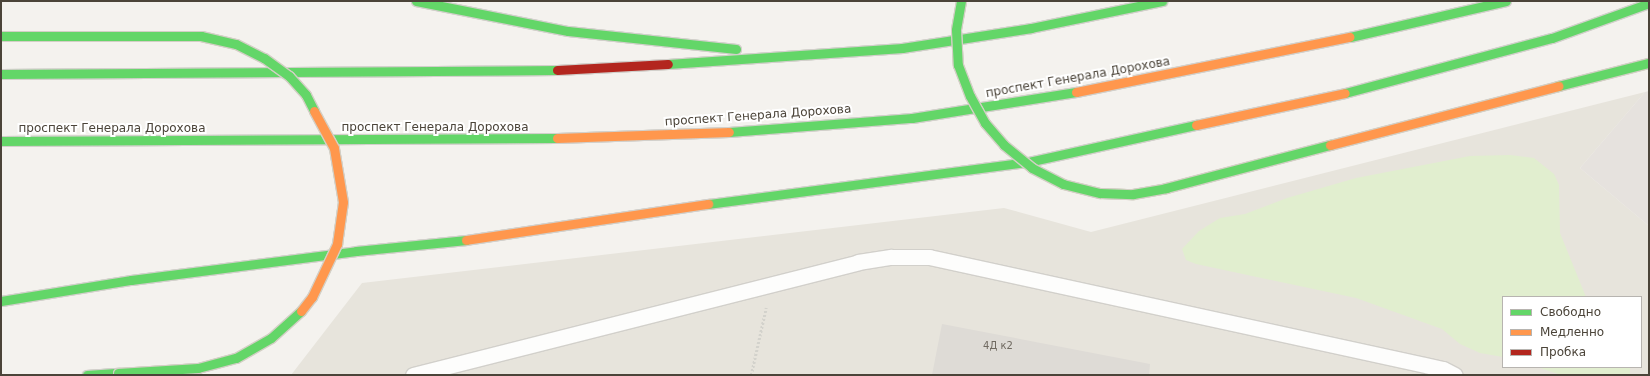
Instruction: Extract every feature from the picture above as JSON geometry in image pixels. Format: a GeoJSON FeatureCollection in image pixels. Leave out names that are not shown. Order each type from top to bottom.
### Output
{"type":"FeatureCollection","features":[{"type":"Feature","properties":{"kind":"main road"},"geometry":{"type":"LineString","coordinates":[[416,1],[568,31],[803,56]]}},
{"type":"Feature","properties":{"kind":"main road"},"geometry":{"type":"LineString","coordinates":[[961,1],[956,30],[958,65],[970,96],[985,123],[1004,145],[1032,168],[1063,184],[1100,193],[1132,194],[1166,188],[1649,63]]}},
{"type":"Feature","properties":{"kind":"main road"},"geometry":{"type":"LineString","coordinates":[[1,74],[519,72],[803,56],[902,48],[1031,28],[1162,1]]}},
{"type":"Feature","properties":{"kind":"main road","name":"проспект Генерала Дорохова"},"geometry":{"type":"LineString","coordinates":[[1,141],[503,140],[743,131],[912,118],[1044,98],[1268,55],[1506,1]]}},
{"type":"Feature","properties":{"kind":"main road"},"geometry":{"type":"LineString","coordinates":[[1,301],[130,280],[356,251],[475,239],[742,199],[1033,161],[1348,92],[1552,38],[1649,3]]}},
{"type":"Feature","properties":{"kind":"main road"},"geometry":{"type":"LineString","coordinates":[[1,36],[201,36],[236,44],[264,58],[289,76],[306,95],[334,148],[340,173],[343,202],[337,244],[312,297],[292,321],[271,338],[236,358],[198,368],[87,375]]}},
{"type":"Feature","properties":{"kind":"lane"},"geometry":{"type":"LineString","coordinates":[[413,375],[460,370],[772,284],[858,262],[891,257],[929,257],[1443,369],[1455,375]]}},
{"type":"Feature","properties":{"kind":"path"},"geometry":{"type":"LineString","coordinates":[[751,375],[772,284]]}},
{"type":"Feature","properties":{"kind":"shaded area"},"geometry":{"type":"Polygon","coordinates":[[[1649,91],[1649,226],[1580,168],[1645,92],[1649,91]]]}},
{"type":"Feature","properties":{"kind":"shaded area"},"geometry":{"type":"Polygon","coordinates":[[[1645,92],[1580,168],[1649,226],[1649,375],[291,375],[362,283],[1004,208],[1091,232],[1645,92]]]}},
{"type":"Feature","properties":{"kind":"green space"},"geometry":{"type":"Polygon","coordinates":[[[1510,155],[1534,158],[1554,174],[1559,185],[1560,233],[1586,296],[1502,296],[1502,357],[1480,353],[1460,344],[1442,329],[1356,298],[1196,264],[1186,260],[1182,249],[1199,231],[1220,218],[1245,214],[1287,198],[1356,178],[1470,156],[1510,155]]]}},
{"type":"Feature","properties":{"kind":"green space"},"geometry":{"type":"Polygon","coordinates":[[[1540,368],[1630,368],[1630,375],[1561,375],[1540,368]]]}},
{"type":"Feature","properties":{"kind":"building"},"geometry":{"type":"Polygon","coordinates":[[[942,324],[1150,364],[1149,375],[932,375],[942,324]]]}},
{"type":"Feature","properties":{"kind":"traffic: fast"},"geometry":{"type":"LineString","coordinates":[[416,1],[568,31],[736,49]]}},
{"type":"Feature","properties":{"kind":"traffic: fast"},"geometry":{"type":"LineString","coordinates":[[961,1],[956,30],[958,65],[970,96],[985,123],[1004,145],[1032,168],[1063,184],[1100,193],[1133,194],[1166,188],[1330,145]]}},
{"type":"Feature","properties":{"kind":"traffic: fast"},"geometry":{"type":"LineString","coordinates":[[668,64],[902,48],[1031,28],[1162,1]]}},
{"type":"Feature","properties":{"kind":"traffic: fast"},"geometry":{"type":"LineString","coordinates":[[1350,37],[1506,1]]}},
{"type":"Feature","properties":{"kind":"traffic: fast"},"geometry":{"type":"LineString","coordinates":[[1345,93],[1552,38],[1649,3]]}},
{"type":"Feature","properties":{"kind":"traffic: fast"},"geometry":{"type":"LineString","coordinates":[[1,36],[201,36],[236,44],[264,58],[289,76],[306,95],[314,111]]}},
{"type":"Feature","properties":{"kind":"traffic: fast"},"geometry":{"type":"LineString","coordinates":[[1558,86],[1648,63]]}},
{"type":"Feature","properties":{"kind":"traffic: fast"},"geometry":{"type":"LineString","coordinates":[[1,74],[557,70]]}},
{"type":"Feature","properties":{"kind":"traffic: fast"},"geometry":{"type":"LineString","coordinates":[[729,132],[912,118],[1076,92]]}},
{"type":"Feature","properties":{"kind":"traffic: fast"},"geometry":{"type":"LineString","coordinates":[[708,204],[1033,161],[1196,125]]}},
{"type":"Feature","properties":{"kind":"traffic: fast"},"geometry":{"type":"LineString","coordinates":[[1,141],[557,138]]}},
{"type":"Feature","properties":{"kind":"traffic: fast"},"geometry":{"type":"LineString","coordinates":[[1,301],[131,280],[356,251],[466,240]]}},
{"type":"Feature","properties":{"kind":"traffic: fast"},"geometry":{"type":"LineString","coordinates":[[118,373],[198,368],[236,358],[271,338],[301,311]]}},
{"type":"Feature","properties":{"kind":"traffic: fast"},"geometry":{"type":"LineString","coordinates":[[87,375],[118,373]]}},
{"type":"Feature","properties":{"kind":"traffic: slow"},"geometry":{"type":"LineString","coordinates":[[1076,92],[1350,37]]}},
{"type":"Feature","properties":{"kind":"traffic: slow"},"geometry":{"type":"LineString","coordinates":[[1330,145],[1558,86]]}},
{"type":"Feature","properties":{"kind":"traffic: slow"},"geometry":{"type":"LineString","coordinates":[[1196,125],[1345,93]]}},
{"type":"Feature","properties":{"kind":"traffic: slow"},"geometry":{"type":"LineString","coordinates":[[301,311],[312,297],[337,244],[343,202],[334,148],[314,111]]}},
{"type":"Feature","properties":{"kind":"traffic: slow"},"geometry":{"type":"LineString","coordinates":[[557,138],[729,132]]}},
{"type":"Feature","properties":{"kind":"traffic: slow"},"geometry":{"type":"LineString","coordinates":[[466,240],[708,204]]}},
{"type":"Feature","properties":{"kind":"traffic: jam"},"geometry":{"type":"LineString","coordinates":[[557,70],[668,64]]}}]}
